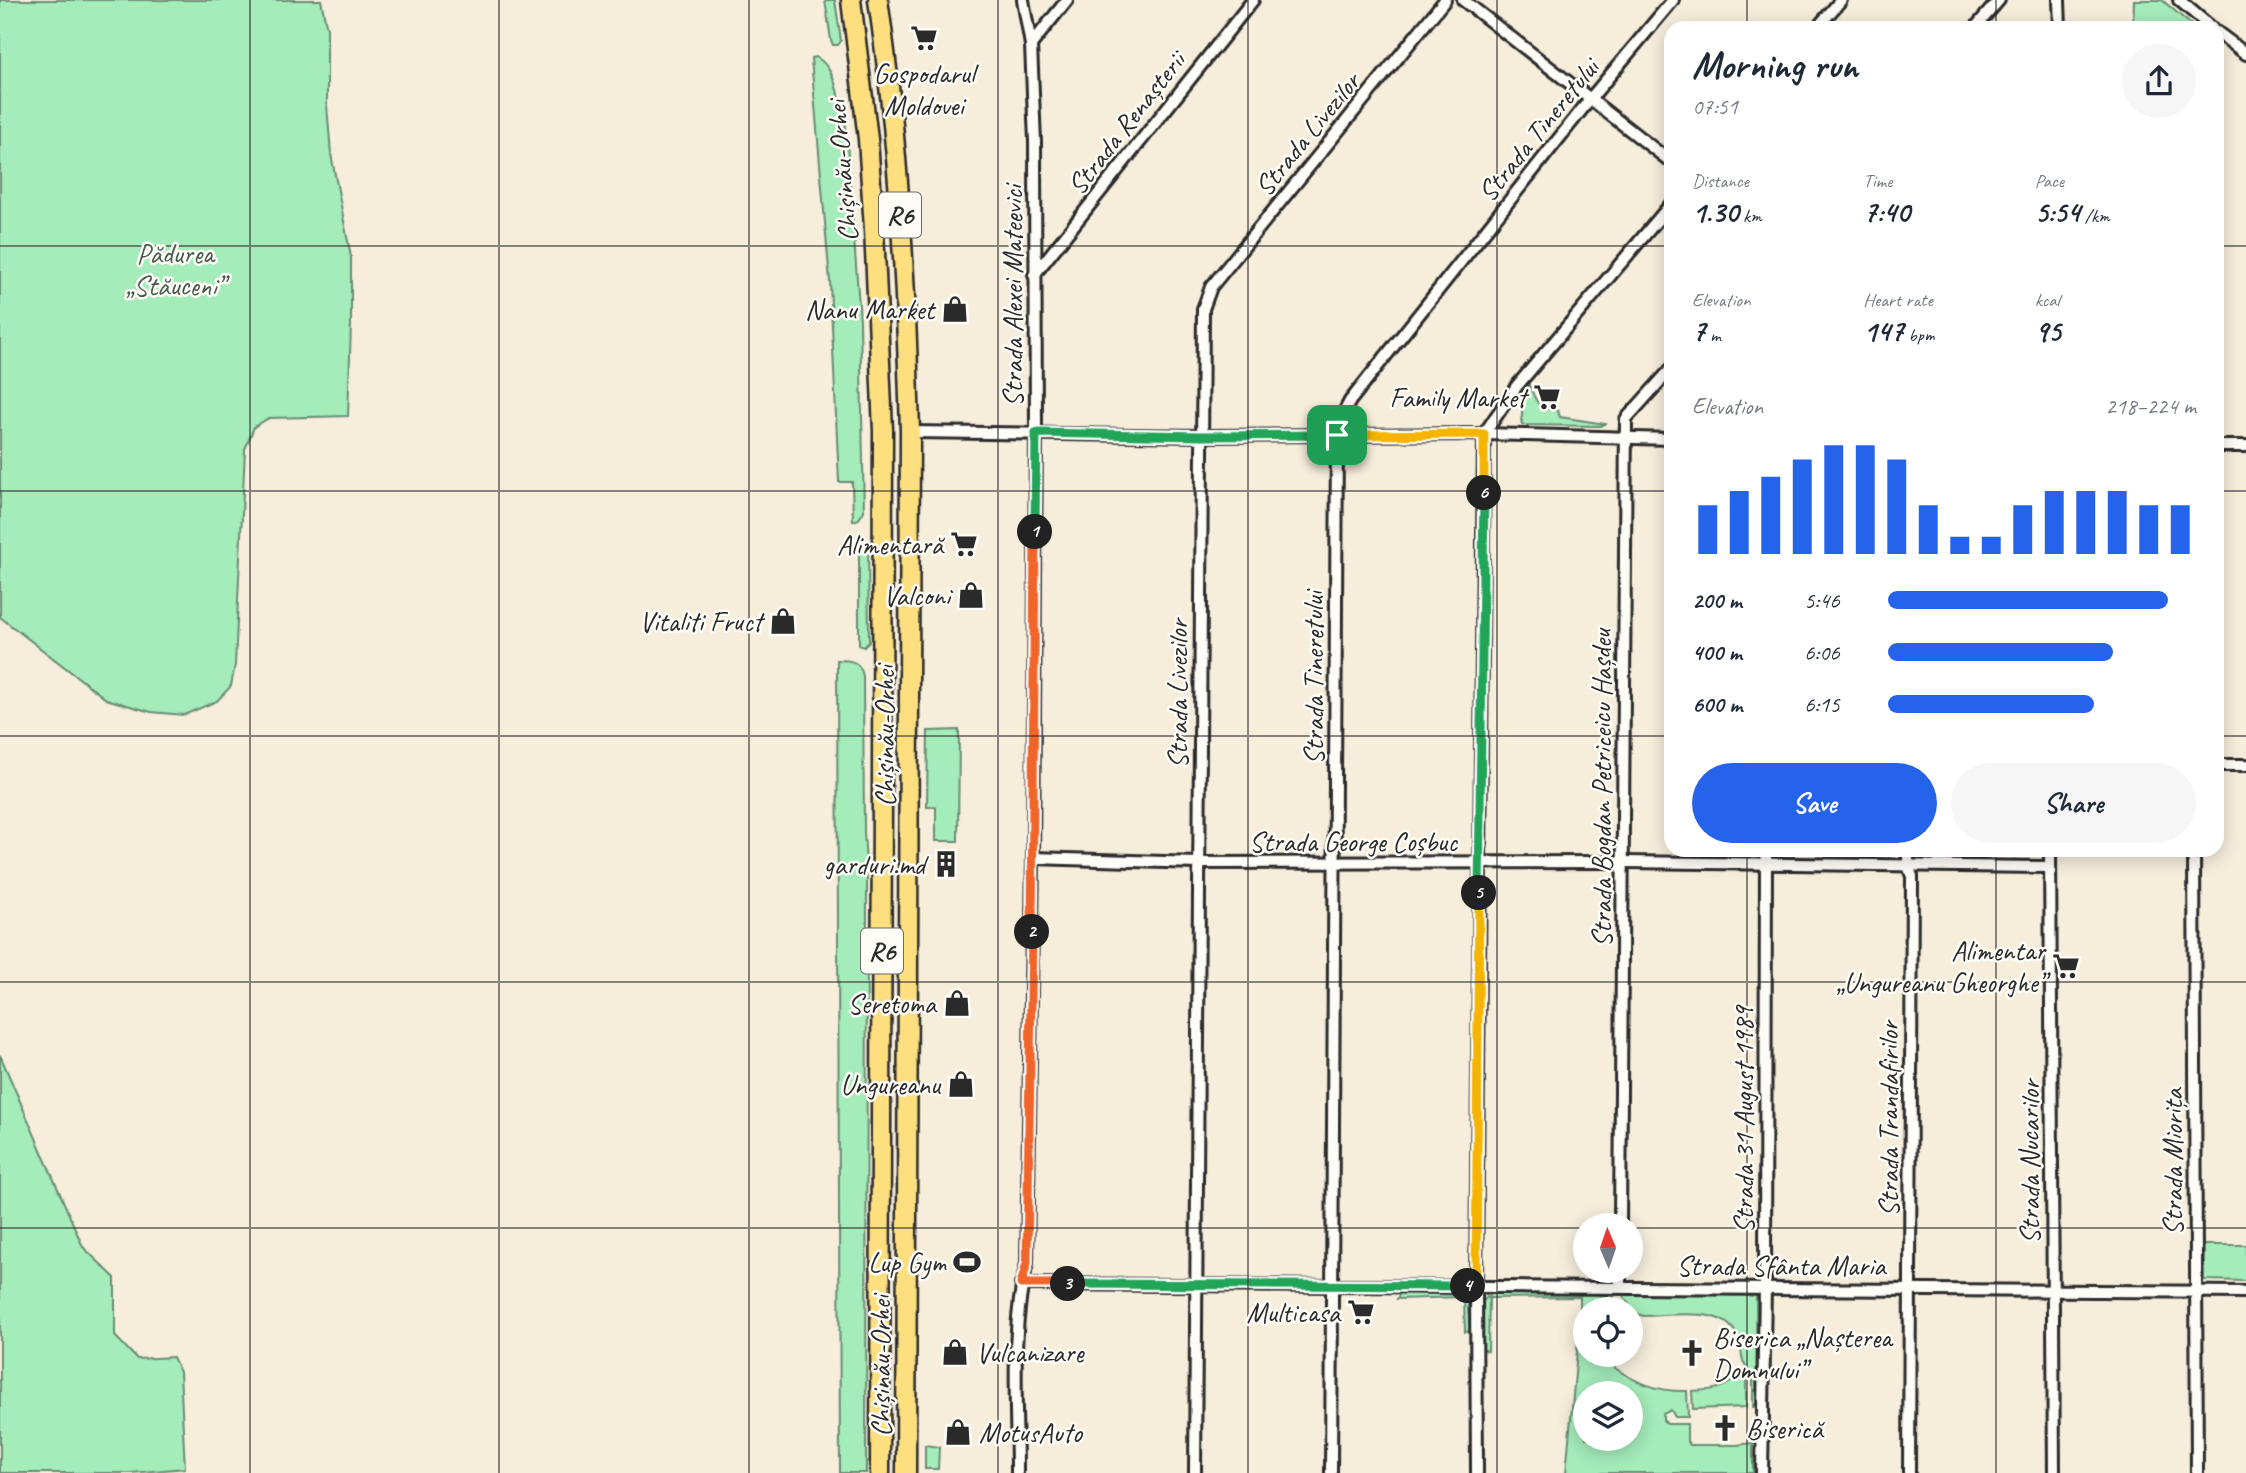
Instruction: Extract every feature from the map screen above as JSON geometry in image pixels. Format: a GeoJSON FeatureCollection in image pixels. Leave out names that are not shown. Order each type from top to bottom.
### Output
{"type":"FeatureCollection","features":[{"type":"Feature","properties":{"kind":"highway","name":"Chișinău-Orhei"},"geometry":{"type":"LineString","coordinates":[[851,0],[870,165],[883,430],[880,1473]]}},
{"type":"Feature","properties":{"kind":"highway","name":"Chișinău-Orhei"},"geometry":{"type":"LineString","coordinates":[[878,0],[896,161],[906,304],[910,432],[906,1473]]}},
{"type":"Feature","properties":{"kind":"street","name":"Strada Alexei Mateevici"},"geometry":{"type":"LineString","coordinates":[[1017,1473],[1017,1344],[1021,1284],[1027,1263],[1036,433],[1035,142],[1031,45],[1023,0]]}},
{"type":"Feature","properties":{"kind":"street"},"geometry":{"type":"LineString","coordinates":[[1031,45],[1067,0]]}},
{"type":"Feature","properties":{"kind":"street","name":"Strada Renașterii"},"geometry":{"type":"LineString","coordinates":[[1034,275],[1253,0]]}},
{"type":"Feature","properties":{"kind":"street","name":"Strada Livezilor"},"geometry":{"type":"LineString","coordinates":[[1195,1473],[1203,309],[1211,287],[1445,0]]}},
{"type":"Feature","properties":{"kind":"street"},"geometry":{"type":"LineString","coordinates":[[1463,0],[1664,156]]}},
{"type":"Feature","properties":{"kind":"street","name":"Strada Tineretului"},"geometry":{"type":"LineString","coordinates":[[1331,1473],[1337,435],[1344,410],[1591,98],[1673,0]]}},
{"type":"Feature","properties":{"kind":"street"},"geometry":{"type":"LineString","coordinates":[[1823,21],[1840,0]]}},
{"type":"Feature","properties":{"kind":"street"},"geometry":{"type":"LineString","coordinates":[[1981,21],[1999,0]]}},
{"type":"Feature","properties":{"kind":"street"},"geometry":{"type":"LineString","coordinates":[[2059,0],[2060,21]]}},
{"type":"Feature","properties":{"kind":"street"},"geometry":{"type":"LineString","coordinates":[[2179,0],[2197,21]]}},
{"type":"Feature","properties":{"kind":"street"},"geometry":{"type":"LineString","coordinates":[[2224,37],[2246,54]]}},
{"type":"Feature","properties":{"kind":"street"},"geometry":{"type":"LineString","coordinates":[[1476,1473],[1484,434],[1516,387],[1664,212]]}},
{"type":"Feature","properties":{"kind":"street","name":"Strada Bogdan Petriceicu Hașdeu"},"geometry":{"type":"LineString","coordinates":[[1620,1213],[1626,419],[1664,377]]}},
{"type":"Feature","properties":{"kind":"street"},"geometry":{"type":"LineString","coordinates":[[910,432],[1201,436],[1484,434],[1664,439]]}},
{"type":"Feature","properties":{"kind":"street"},"geometry":{"type":"LineString","coordinates":[[2224,446],[2246,446]]}},
{"type":"Feature","properties":{"kind":"street"},"geometry":{"type":"LineString","coordinates":[[2224,765],[2246,765]]}},
{"type":"Feature","properties":{"kind":"street","name":"Strada 31 August 1989"},"geometry":{"type":"LineString","coordinates":[[1762,1473],[1766,857]]}},
{"type":"Feature","properties":{"kind":"street","name":"Strada Trandafirilor"},"geometry":{"type":"LineString","coordinates":[[1908,857],[1912,876],[1909,1473]]}},
{"type":"Feature","properties":{"kind":"street","name":"Strada Nucarilor"},"geometry":{"type":"LineString","coordinates":[[2050,857],[2054,1473]]}},
{"type":"Feature","properties":{"kind":"street","name":"Strada Miorița"},"geometry":{"type":"LineString","coordinates":[[2194,857],[2197,1473]]}},
{"type":"Feature","properties":{"kind":"street","name":"Strada George Coșbuc"},"geometry":{"type":"LineString","coordinates":[[1033,858],[1198,863],[1623,862],[2050,867]]}},
{"type":"Feature","properties":{"kind":"street","name":"Strada Sfânta Maria"},"geometry":{"type":"LineString","coordinates":[[1021,1284],[2246,1292]]}},
{"type":"Feature","properties":{"kind":"green space","name":"Pădurea „Stăuceni”"},"geometry":{"type":"Polygon","coordinates":[[[0,0],[321,0],[327,29],[327,105],[331,154],[351,257],[348,416],[269,418],[254,427],[245,449],[235,665],[231,686],[217,701],[184,715],[151,712],[106,699],[0,617],[0,0]]]}},
{"type":"Feature","properties":{"kind":"green space"},"geometry":{"type":"Polygon","coordinates":[[[825,0],[835,0],[841,41],[838,45],[833,45],[831,40],[825,0]]]}},
{"type":"Feature","properties":{"kind":"green space"},"geometry":{"type":"Polygon","coordinates":[[[2134,0],[2162,0],[2187,21],[2133,21],[2134,0]]]}},
{"type":"Feature","properties":{"kind":"green space"},"geometry":{"type":"Polygon","coordinates":[[[816,57],[830,71],[840,102],[844,101],[860,320],[864,511],[859,519],[853,521],[852,482],[839,482],[830,282],[811,58],[816,57]]]}},
{"type":"Feature","properties":{"kind":"green space"},"geometry":{"type":"Polygon","coordinates":[[[1529,385],[1539,404],[1546,409],[1558,411],[1560,417],[1605,424],[1522,425],[1522,391],[1529,385]]]}},
{"type":"Feature","properties":{"kind":"green space"},"geometry":{"type":"Polygon","coordinates":[[[859,542],[868,542],[869,642],[864,647],[859,645],[859,542]]]}},
{"type":"Feature","properties":{"kind":"green space"},"geometry":{"type":"Polygon","coordinates":[[[837,660],[854,662],[860,667],[863,676],[867,880],[866,1473],[840,1473],[837,660]]]}},
{"type":"Feature","properties":{"kind":"green space"},"geometry":{"type":"Polygon","coordinates":[[[959,730],[958,841],[936,841],[936,807],[927,807],[928,731],[959,730]]]}},
{"type":"Feature","properties":{"kind":"green space"},"geometry":{"type":"Polygon","coordinates":[[[0,1055],[83,1247],[115,1278],[115,1336],[137,1359],[173,1357],[180,1372],[185,1468],[131,1473],[0,1473],[0,1055]]]}},
{"type":"Feature","properties":{"kind":"green space"},"geometry":{"type":"Polygon","coordinates":[[[2204,1245],[2246,1245],[2246,1281],[2204,1280],[2204,1245]]]}},
{"type":"Feature","properties":{"kind":"green space"},"geometry":{"type":"Polygon","coordinates":[[[1400,1293],[1467,1295],[1470,1331],[1465,1332],[1464,1297],[1397,1299],[1400,1293]]]}},
{"type":"Feature","properties":{"kind":"green space"},"geometry":{"type":"Polygon","coordinates":[[[1609,1293],[1613,1297],[1489,1298],[1488,1351],[1482,1349],[1483,1301],[1491,1294],[1609,1293]]]}},
{"type":"Feature","properties":{"kind":"green space"},"geometry":{"type":"Polygon","coordinates":[[[1627,1293],[1756,1293],[1757,1407],[1753,1407],[1753,1374],[1745,1365],[1735,1331],[1726,1322],[1700,1315],[1643,1316],[1643,1297],[1624,1297],[1627,1293]]]}},
{"type":"Feature","properties":{"kind":"green space"},"geometry":{"type":"Polygon","coordinates":[[[1576,1367],[1615,1367],[1638,1381],[1574,1381],[1576,1367]]]}},
{"type":"Feature","properties":{"kind":"green space"},"geometry":{"type":"Polygon","coordinates":[[[1737,1376],[1744,1376],[1746,1379],[1746,1407],[1693,1409],[1692,1391],[1722,1387],[1737,1376]]]}},
{"type":"Feature","properties":{"kind":"green space"},"geometry":{"type":"Polygon","coordinates":[[[1643,1383],[1687,1391],[1688,1417],[1675,1417],[1671,1410],[1663,1414],[1663,1420],[1667,1424],[1687,1424],[1687,1441],[1690,1445],[1753,1443],[1753,1473],[1566,1473],[1573,1396],[1573,1451],[1643,1451],[1643,1383]]]}},
{"type":"Feature","properties":{"kind":"green space"},"geometry":{"type":"Polygon","coordinates":[[[925,1445],[939,1447],[938,1469],[925,1469],[925,1445]]]}},
{"type":"Feature","properties":{"kind":"place","name":"Gospodarul Moldovei"},"geometry":{"type":"Point","coordinates":[924,38]}},
{"type":"Feature","properties":{"kind":"place","name":"Nanu Market"},"geometry":{"type":"Point","coordinates":[955,309]}},
{"type":"Feature","properties":{"kind":"place","name":"Family Market"},"geometry":{"type":"Point","coordinates":[1547,397]}},
{"type":"Feature","properties":{"kind":"place","name":"Alimentară"},"geometry":{"type":"Point","coordinates":[964,544]}},
{"type":"Feature","properties":{"kind":"place","name":"Valconi"},"geometry":{"type":"Point","coordinates":[971,595]}},
{"type":"Feature","properties":{"kind":"place","name":"Vitaliti Fruct"},"geometry":{"type":"Point","coordinates":[783,621]}},
{"type":"Feature","properties":{"kind":"place","name":"garduri.md"},"geometry":{"type":"Point","coordinates":[946,864]}},
{"type":"Feature","properties":{"kind":"place","name":"Alimentar „Ungureanu Gheorghe”"},"geometry":{"type":"Point","coordinates":[2066,966]}},
{"type":"Feature","properties":{"kind":"place","name":"Seretoma"},"geometry":{"type":"Point","coordinates":[957,1003]}},
{"type":"Feature","properties":{"kind":"place","name":"Ungureanu"},"geometry":{"type":"Point","coordinates":[961,1084]}},
{"type":"Feature","properties":{"kind":"place","name":"Lup Gym"},"geometry":{"type":"Point","coordinates":[967,1262]}},
{"type":"Feature","properties":{"kind":"place","name":"Multicasa"},"geometry":{"type":"Point","coordinates":[1361,1312]}},
{"type":"Feature","properties":{"kind":"place","name":"Vulcanizare"},"geometry":{"type":"Point","coordinates":[955,1352]}},
{"type":"Feature","properties":{"kind":"place","name":"Biserica „Nașterea Domnului”"},"geometry":{"type":"Point","coordinates":[1692,1353]}},
{"type":"Feature","properties":{"kind":"place","name":"Biserică"},"geometry":{"type":"Point","coordinates":[1725,1428]}},
{"type":"Feature","properties":{"kind":"place","name":"MotusAuto"},"geometry":{"type":"Point","coordinates":[958,1432]}},
{"type":"Feature","properties":{"kind":"route"},"geometry":{"type":"LineString","coordinates":[[1036,433],[1337,435],[1484,434],[1476,1286],[1021,1284],[1027,1263],[1036,433]]}}]}
